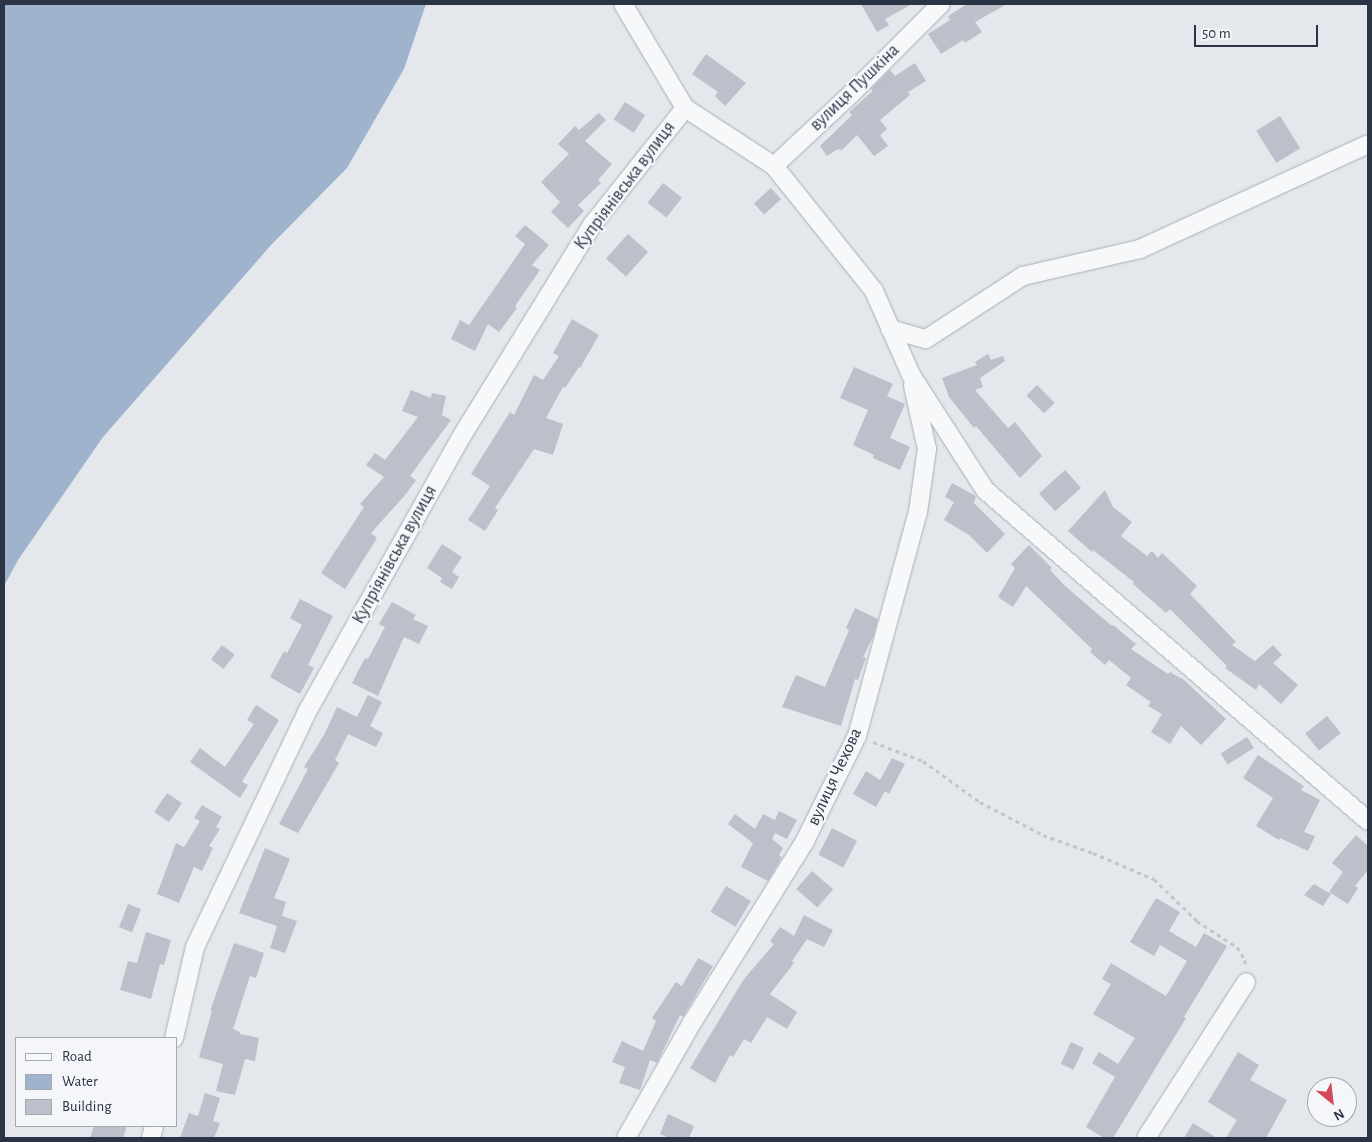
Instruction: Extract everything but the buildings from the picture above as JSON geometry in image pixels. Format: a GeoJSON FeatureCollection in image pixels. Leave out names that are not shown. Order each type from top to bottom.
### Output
{"type":"FeatureCollection","features":[{"type":"Feature","properties":{"kind":"street"},"geometry":{"type":"LineString","coordinates":[[623,4],[685,108],[774,166],[874,291],[911,375],[986,490],[1368,821]]}},
{"type":"Feature","properties":{"kind":"street","name":"вулиця Пушкіна"},"geometry":{"type":"LineString","coordinates":[[774,166],[853,92],[936,6]]}},
{"type":"Feature","properties":{"kind":"street","name":"Купріянівська вулиця"},"geometry":{"type":"LineString","coordinates":[[174,1037],[195,947],[308,710],[463,434],[587,233],[685,108]]}},
{"type":"Feature","properties":{"kind":"street"},"geometry":{"type":"LineString","coordinates":[[890,329],[926,339],[1023,276],[1140,249],[1368,144]]}},
{"type":"Feature","properties":{"kind":"street","name":"вулиця Чехова"},"geometry":{"type":"LineString","coordinates":[[626,1138],[693,1021],[805,841],[857,736],[918,512],[927,449],[911,375]]}},
{"type":"Feature","properties":{"kind":"street"},"geometry":{"type":"LineString","coordinates":[[1146,1138],[1246,982]]}},
{"type":"Feature","properties":{"kind":"path"},"geometry":{"type":"LineString","coordinates":[[857,736],[923,761],[980,802],[1043,835],[1093,853],[1154,879],[1197,921],[1237,947],[1245,960],[1246,982]]}},
{"type":"Feature","properties":{"kind":"water"},"geometry":{"type":"Polygon","coordinates":[[[4,4],[426,4],[404,69],[347,168],[271,245],[103,437],[18,560],[4,586],[4,4]]]}}]}
